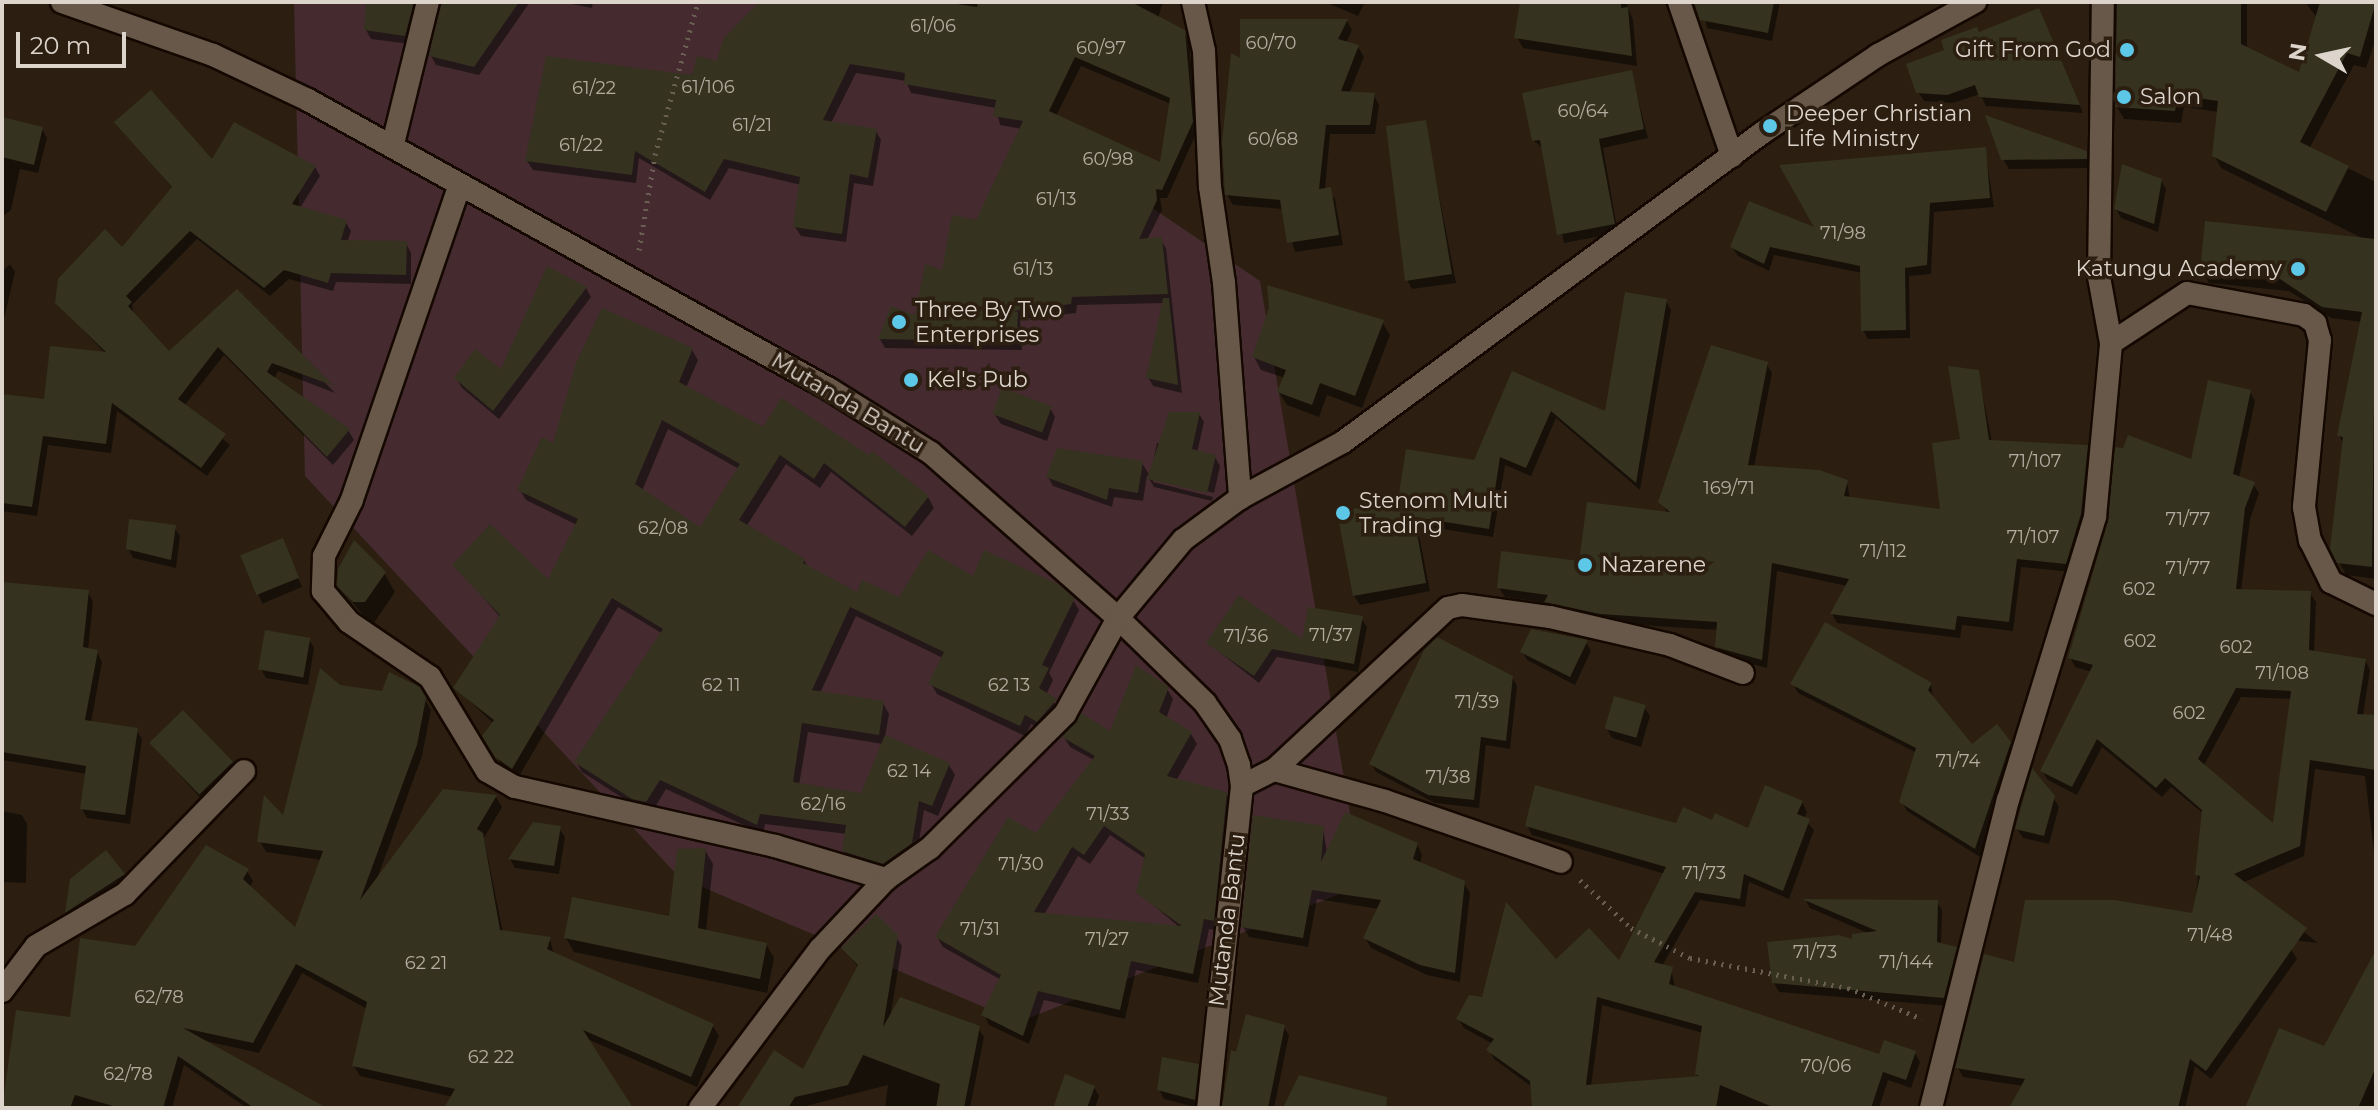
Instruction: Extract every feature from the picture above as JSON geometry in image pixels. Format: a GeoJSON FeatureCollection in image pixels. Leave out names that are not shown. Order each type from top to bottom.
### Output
{"type":"FeatureCollection","features":[{"type":"Feature","properties":{"kind":"street","name":"Mutanda Bantu"},"geometry":{"type":"LineString","coordinates":[[62,2],[213,55],[393,144],[459,187],[634,278],[931,453],[1118,618],[1205,703],[1230,739],[1242,786],[1208,1108]]}},
{"type":"Feature","properties":{"kind":"street"},"geometry":{"type":"LineString","coordinates":[[393,144],[428,2]]}},
{"type":"Feature","properties":{"kind":"street"},"geometry":{"type":"LineString","coordinates":[[1193,2],[1204,51],[1210,187],[1224,283],[1240,498]]}},
{"type":"Feature","properties":{"kind":"street"},"geometry":{"type":"LineString","coordinates":[[1679,2],[1732,156]]}},
{"type":"Feature","properties":{"kind":"street"},"geometry":{"type":"LineString","coordinates":[[700,1108],[820,949],[886,879],[930,848],[1065,714],[1118,618],[1183,540],[1240,498],[1343,442],[1732,156],[1878,55],[1975,2]]}},
{"type":"Feature","properties":{"kind":"street"},"geometry":{"type":"LineString","coordinates":[[1931,1108],[2008,800],[2095,517],[2111,343],[2099,277],[2103,2]]}},
{"type":"Feature","properties":{"kind":"street"},"geometry":{"type":"LineString","coordinates":[[459,187],[357,486],[324,556],[323,591],[349,622],[430,677],[487,771],[515,787],[775,846],[886,879]]}},
{"type":"Feature","properties":{"kind":"street"},"geometry":{"type":"LineString","coordinates":[[2111,343],[2187,293],[2304,315],[2315,323],[2320,340],[2304,507],[2310,540],[2331,582],[2376,604]]}},
{"type":"Feature","properties":{"kind":"street"},"geometry":{"type":"LineString","coordinates":[[1242,786],[1274,770],[1431,619],[1462,605],[1550,617],[1670,645],[1743,673]]}},
{"type":"Feature","properties":{"kind":"street"},"geometry":{"type":"LineString","coordinates":[[1274,770],[1385,801],[1561,862]]}},
{"type":"Feature","properties":{"kind":"street"},"geometry":{"type":"LineString","coordinates":[[2,991],[36,946],[125,894],[244,771]]}},
{"type":"Feature","properties":{"kind":"path"},"geometry":{"type":"LineString","coordinates":[[634,278],[655,155],[698,2]]}},
{"type":"Feature","properties":{"kind":"path"},"geometry":{"type":"LineString","coordinates":[[1561,862],[1631,928],[1690,958],[1848,988],[1949,1031]]}},
{"type":"Feature","properties":{"kind":"shaded area"},"geometry":{"type":"Polygon","coordinates":[[[294,2],[849,2],[1260,281],[1362,885],[1019,1022],[679,877],[305,476],[294,2]]]}},
{"type":"Feature","properties":{"kind":"building"},"geometry":{"type":"Polygon","coordinates":[[[366,2],[414,2],[405,36],[364,30],[366,2]]]}},
{"type":"Feature","properties":{"kind":"building"},"geometry":{"type":"Polygon","coordinates":[[[442,2],[519,2],[474,67],[429,56],[442,2]]]}},
{"type":"Feature","properties":{"kind":"building"},"geometry":{"type":"Polygon","coordinates":[[[759,2],[944,2],[977,7],[978,2],[1131,2],[1185,30],[1193,122],[1162,190],[1156,189],[1157,200],[1139,239],[1162,237],[1168,294],[1072,297],[1071,304],[1013,311],[1018,312],[1017,342],[878,339],[891,306],[915,315],[925,264],[942,270],[952,215],[976,220],[1023,121],[993,116],[996,100],[904,84],[905,73],[850,64],[823,120],[877,129],[868,178],[850,174],[842,234],[793,227],[800,177],[724,159],[705,192],[635,151],[632,175],[525,161],[546,56],[692,75],[697,56],[717,61],[723,39],[759,2]],[[1075,57],[1049,111],[1160,162],[1170,98],[1075,57]]]}},
{"type":"Feature","properties":{"kind":"building"},"geometry":{"type":"Polygon","coordinates":[[[1520,2],[1621,2],[1621,8],[1628,7],[1632,56],[1514,38],[1520,2]]]}},
{"type":"Feature","properties":{"kind":"building"},"geometry":{"type":"Polygon","coordinates":[[[1694,2],[1774,2],[1768,33],[1700,20],[1694,2]]]}},
{"type":"Feature","properties":{"kind":"building"},"geometry":{"type":"Polygon","coordinates":[[[2117,2],[2241,2],[2241,44],[2299,72],[2320,2],[2376,2],[2360,57],[2347,53],[2300,142],[2349,166],[2326,212],[2212,156],[2218,101],[2178,95],[2175,111],[2115,107],[2117,2]]]}},
{"type":"Feature","properties":{"kind":"building"},"geometry":{"type":"Polygon","coordinates":[[[2039,8],[2080,105],[1979,97],[1975,85],[1947,95],[1916,93],[1906,64],[1944,50],[1941,40],[1977,27],[1979,32],[2039,8]]]}},
{"type":"Feature","properties":{"kind":"building"},"geometry":{"type":"Polygon","coordinates":[[[1240,19],[1348,19],[1338,39],[1359,45],[1341,91],[1375,93],[1370,125],[1326,125],[1319,189],[1331,187],[1339,235],[1287,243],[1280,200],[1225,195],[1222,143],[1231,53],[1240,58],[1240,19]]]}},
{"type":"Feature","properties":{"kind":"building"},"geometry":{"type":"Polygon","coordinates":[[[1632,70],[1644,129],[1599,139],[1615,224],[1557,235],[1540,140],[1532,141],[1522,93],[1632,70]]]}},
{"type":"Feature","properties":{"kind":"building"},"geometry":{"type":"Polygon","coordinates":[[[151,90],[212,159],[234,122],[316,166],[292,204],[347,220],[341,240],[407,241],[406,275],[331,273],[328,283],[284,270],[264,288],[190,231],[126,296],[132,302],[128,306],[169,351],[237,289],[334,386],[272,363],[267,372],[350,429],[327,457],[218,347],[178,399],[226,434],[201,468],[112,403],[106,444],[43,436],[32,507],[2,503],[2,394],[44,399],[50,346],[106,352],[55,303],[58,279],[105,229],[122,247],[172,187],[114,122],[151,90]]]}},
{"type":"Feature","properties":{"kind":"building"},"geometry":{"type":"Polygon","coordinates":[[[1985,115],[2087,151],[2087,159],[2001,160],[1985,115]]]}},
{"type":"Feature","properties":{"kind":"building"},"geometry":{"type":"Polygon","coordinates":[[[2,117],[43,127],[34,165],[2,157],[2,117]]]}},
{"type":"Feature","properties":{"kind":"building"},"geometry":{"type":"Polygon","coordinates":[[[1426,120],[1452,274],[1405,281],[1386,126],[1426,120]]]}},
{"type":"Feature","properties":{"kind":"building"},"geometry":{"type":"Polygon","coordinates":[[[1986,147],[1990,198],[1930,203],[1927,265],[1905,268],[1906,330],[1861,331],[1860,266],[1770,247],[1764,264],[1730,247],[1749,201],[1814,227],[1779,165],[1986,147]]]}},
{"type":"Feature","properties":{"kind":"building"},"geometry":{"type":"Polygon","coordinates":[[[2122,164],[2162,179],[2154,224],[2114,209],[2122,164]]]}},
{"type":"Feature","properties":{"kind":"building"},"geometry":{"type":"Polygon","coordinates":[[[2205,221],[2376,239],[2372,567],[2337,563],[2330,549],[2343,437],[2337,436],[2362,312],[2322,307],[2280,279],[2200,271],[2205,221]]]}},
{"type":"Feature","properties":{"kind":"building"},"geometry":{"type":"Polygon","coordinates":[[[547,266],[587,287],[493,411],[454,378],[475,349],[501,369],[547,266]]]}},
{"type":"Feature","properties":{"kind":"building"},"geometry":{"type":"Polygon","coordinates":[[[1267,285],[1384,320],[1355,396],[1320,383],[1312,405],[1277,392],[1286,370],[1252,357],[1269,308],[1267,285]]]}},
{"type":"Feature","properties":{"kind":"building"},"geometry":{"type":"Polygon","coordinates":[[[1625,292],[1667,299],[1636,483],[1551,411],[1526,468],[1500,457],[1489,529],[1414,517],[1426,583],[1353,596],[1337,512],[1398,500],[1406,449],[1474,460],[1512,371],[1605,411],[1625,292]]]}},
{"type":"Feature","properties":{"kind":"building"},"geometry":{"type":"Polygon","coordinates":[[[1163,298],[1169,298],[1178,385],[1146,378],[1163,298]]]}},
{"type":"Feature","properties":{"kind":"building"},"geometry":{"type":"Polygon","coordinates":[[[602,308],[693,348],[679,382],[763,427],[781,398],[869,455],[872,451],[929,496],[905,527],[824,463],[814,479],[780,455],[739,520],[805,559],[803,563],[857,592],[862,580],[899,597],[928,550],[973,576],[984,550],[1058,584],[1075,598],[1042,665],[1049,668],[1039,688],[1057,699],[1037,722],[1025,715],[1020,726],[928,684],[944,652],[850,607],[812,690],[884,701],[879,735],[802,723],[793,782],[861,793],[885,735],[950,763],[932,806],[919,801],[912,843],[883,864],[842,851],[846,825],[760,814],[757,825],[660,780],[646,802],[632,799],[574,762],[663,629],[612,598],[512,769],[495,757],[482,736],[494,720],[453,688],[500,615],[452,565],[490,524],[548,579],[578,519],[517,490],[542,437],[553,443],[576,363],[602,308]],[[662,420],[635,484],[700,527],[740,464],[662,420]]]}},
{"type":"Feature","properties":{"kind":"building"},"geometry":{"type":"Polygon","coordinates":[[[1711,345],[1768,362],[1748,465],[1819,470],[1848,480],[1844,496],[1940,509],[1932,443],[1960,439],[1948,366],[1979,370],[1989,440],[2088,445],[2081,514],[2066,564],[2017,559],[2009,622],[1957,616],[1955,630],[1830,614],[1849,579],[1772,563],[1762,660],[1715,647],[1717,622],[1600,614],[1544,602],[1548,595],[1497,588],[1501,551],[1579,561],[1587,502],[1670,512],[1658,502],[1711,345]]]}},
{"type":"Feature","properties":{"kind":"building"},"geometry":{"type":"Polygon","coordinates":[[[2208,380],[2251,390],[2233,474],[2255,482],[2245,508],[2236,589],[2311,591],[2309,650],[2366,659],[2357,714],[2376,715],[2376,770],[2310,760],[2300,846],[2234,874],[2307,928],[2206,1071],[2190,1059],[2178,1108],[2009,1108],[2025,1079],[1955,1068],[1984,954],[2014,962],[2025,900],[2114,900],[2192,913],[2200,876],[2195,875],[2202,810],[2165,778],[2156,788],[2097,739],[2072,787],[2040,771],[2093,665],[2068,658],[2108,521],[2115,447],[2123,448],[2128,435],[2191,459],[2208,380]],[[2236,688],[2198,759],[2273,823],[2291,691],[2236,688]]]}},
{"type":"Feature","properties":{"kind":"building"},"geometry":{"type":"Polygon","coordinates":[[[1002,388],[1052,406],[1042,432],[992,414],[1002,388]]]}},
{"type":"Feature","properties":{"kind":"building"},"geometry":{"type":"Polygon","coordinates":[[[1169,412],[1200,412],[1192,449],[1216,455],[1207,493],[1147,479],[1169,412]]]}},
{"type":"Feature","properties":{"kind":"building"},"geometry":{"type":"Polygon","coordinates":[[[1057,448],[1143,461],[1138,493],[1109,488],[1107,500],[1046,477],[1057,448]]]}},
{"type":"Feature","properties":{"kind":"building"},"geometry":{"type":"Polygon","coordinates":[[[129,519],[176,525],[171,560],[126,549],[129,519]]]}},
{"type":"Feature","properties":{"kind":"building"},"geometry":{"type":"Polygon","coordinates":[[[283,538],[299,578],[256,595],[240,555],[283,538]]]}},
{"type":"Feature","properties":{"kind":"building"},"geometry":{"type":"Polygon","coordinates":[[[354,540],[386,572],[365,602],[353,602],[337,586],[338,569],[354,540]]]}},
{"type":"Feature","properties":{"kind":"building"},"geometry":{"type":"Polygon","coordinates":[[[2,582],[89,590],[83,647],[98,650],[85,720],[138,728],[125,815],[80,809],[86,766],[2,752],[2,582]]]}},
{"type":"Feature","properties":{"kind":"building"},"geometry":{"type":"Polygon","coordinates":[[[1239,595],[1302,639],[1308,607],[1363,616],[1354,664],[1272,649],[1254,676],[1206,643],[1239,595]]]}},
{"type":"Feature","properties":{"kind":"building"},"geometry":{"type":"Polygon","coordinates":[[[1825,622],[1932,683],[1928,690],[1972,744],[1997,724],[2011,742],[1975,849],[1899,802],[1916,748],[1790,684],[1825,622]]]}},
{"type":"Feature","properties":{"kind":"building"},"geometry":{"type":"Polygon","coordinates":[[[1531,629],[1588,640],[1570,677],[1520,652],[1531,629]]]}},
{"type":"Feature","properties":{"kind":"building"},"geometry":{"type":"Polygon","coordinates":[[[265,630],[310,638],[303,677],[258,669],[265,630]]]}},
{"type":"Feature","properties":{"kind":"building"},"geometry":{"type":"Polygon","coordinates":[[[1437,637],[1513,676],[1506,741],[1481,737],[1474,800],[1428,795],[1369,764],[1424,650],[1437,637]]]}},
{"type":"Feature","properties":{"kind":"building"},"geometry":{"type":"Polygon","coordinates":[[[1136,665],[1169,687],[1159,712],[1192,732],[1167,776],[1227,792],[1214,921],[1204,919],[1193,974],[1131,961],[1120,1010],[1038,991],[1023,1036],[981,1015],[1001,975],[935,937],[1008,817],[1036,833],[1095,756],[1062,737],[1081,713],[1110,731],[1136,665]],[[1104,826],[1084,855],[1072,847],[1034,912],[1182,926],[1136,893],[1145,854],[1104,826]]]}},
{"type":"Feature","properties":{"kind":"building"},"geometry":{"type":"Polygon","coordinates":[[[320,668],[340,685],[382,691],[389,672],[420,687],[426,698],[417,745],[360,900],[443,789],[497,795],[477,829],[483,833],[500,930],[551,937],[547,949],[714,1024],[691,1077],[583,1030],[633,1108],[444,1108],[455,1089],[352,1066],[367,1002],[296,964],[253,1043],[183,1028],[327,1108],[254,1108],[178,1056],[163,1108],[120,1108],[75,1095],[70,1108],[2,1108],[16,1010],[70,1017],[80,938],[135,946],[206,845],[249,869],[243,879],[295,927],[323,851],[257,842],[264,795],[283,815],[320,668]]]}},
{"type":"Feature","properties":{"kind":"building"},"geometry":{"type":"Polygon","coordinates":[[[1614,696],[1646,705],[1636,738],[1605,729],[1614,696]]]}},
{"type":"Feature","properties":{"kind":"building"},"geometry":{"type":"Polygon","coordinates":[[[183,710],[233,762],[199,794],[149,743],[183,710]]]}},
{"type":"Feature","properties":{"kind":"building"},"geometry":{"type":"Polygon","coordinates":[[[2032,768],[2055,796],[2044,836],[2015,829],[2032,768]]]}},
{"type":"Feature","properties":{"kind":"building"},"geometry":{"type":"Polygon","coordinates":[[[1535,785],[1676,823],[1683,807],[1712,820],[1715,813],[1748,828],[1765,785],[1803,801],[1797,814],[1810,819],[1783,891],[1744,874],[1740,899],[1695,892],[1654,962],[1673,967],[1669,984],[1879,1054],[1884,1040],[1916,1051],[1906,1080],[1883,1072],[1871,1108],[1775,1108],[1720,1085],[1716,1108],[1532,1108],[1530,1081],[1486,1050],[1494,1039],[1456,1019],[1469,995],[1482,997],[1506,902],[1556,959],[1589,928],[1619,960],[1666,867],[1525,826],[1535,785]],[[1597,997],[1586,1085],[1699,1076],[1695,1074],[1702,1026],[1597,997]]]}},
{"type":"Feature","properties":{"kind":"building"},"geometry":{"type":"Polygon","coordinates":[[[1345,812],[1418,843],[1413,859],[1465,881],[1455,973],[1420,965],[1363,938],[1381,900],[1312,890],[1303,938],[1241,927],[1253,815],[1324,826],[1321,862],[1345,812]]]}},
{"type":"Feature","properties":{"kind":"building"},"geometry":{"type":"Polygon","coordinates":[[[533,822],[561,826],[554,866],[508,859],[533,822]]]}},
{"type":"Feature","properties":{"kind":"building"},"geometry":{"type":"Polygon","coordinates":[[[706,848],[698,928],[767,943],[760,979],[564,938],[572,897],[669,916],[677,849],[706,848]]]}},
{"type":"Feature","properties":{"kind":"building"},"geometry":{"type":"Polygon","coordinates":[[[106,850],[125,874],[65,913],[70,879],[106,850]]]}},
{"type":"Feature","properties":{"kind":"building"},"geometry":{"type":"Polygon","coordinates":[[[1802,899],[1938,900],[1937,942],[1957,947],[1944,998],[1772,983],[1767,942],[1839,935],[1852,939],[1852,934],[1877,931],[1802,899]]]}},
{"type":"Feature","properties":{"kind":"building"},"geometry":{"type":"Polygon","coordinates":[[[876,914],[898,935],[883,1027],[900,997],[980,1026],[964,1108],[936,1108],[940,1084],[863,1055],[848,1085],[795,1097],[788,1108],[737,1108],[774,1050],[803,1069],[858,965],[841,948],[876,914]]]}},
{"type":"Feature","properties":{"kind":"building"},"geometry":{"type":"Polygon","coordinates":[[[2376,950],[2376,1067],[2358,1108],[2245,1108],[2279,1028],[2324,1046],[2376,950]]]}},
{"type":"Feature","properties":{"kind":"building"},"geometry":{"type":"Polygon","coordinates":[[[1246,1014],[1285,1025],[1268,1108],[1222,1107],[1231,1050],[1236,1052],[1246,1014]]]}},
{"type":"Feature","properties":{"kind":"building"},"geometry":{"type":"Polygon","coordinates":[[[1162,1057],[1199,1064],[1195,1100],[1157,1090],[1162,1057]]]}},
{"type":"Feature","properties":{"kind":"building"},"geometry":{"type":"Polygon","coordinates":[[[1065,1074],[1095,1086],[1087,1108],[1053,1108],[1065,1074]]]}},
{"type":"Feature","properties":{"kind":"building"},"geometry":{"type":"Polygon","coordinates":[[[1299,1075],[1387,1097],[1386,1108],[1283,1108],[1299,1075]]]}},
{"type":"Feature","properties":{"kind":"place","name":"Gift From God"},"geometry":{"type":"Point","coordinates":[2127,50]}},
{"type":"Feature","properties":{"kind":"place","name":"Salon"},"geometry":{"type":"Point","coordinates":[2124,97]}},
{"type":"Feature","properties":{"kind":"place","name":"Deeper Christian Life Ministry"},"geometry":{"type":"Point","coordinates":[1770,126]}},
{"type":"Feature","properties":{"kind":"place","name":"Katungu Academy"},"geometry":{"type":"Point","coordinates":[2298,269]}},
{"type":"Feature","properties":{"kind":"place","name":"Three By Two Enterprises"},"geometry":{"type":"Point","coordinates":[899,322]}},
{"type":"Feature","properties":{"kind":"place","name":"Kel's Pub"},"geometry":{"type":"Point","coordinates":[911,380]}},
{"type":"Feature","properties":{"kind":"place","name":"Stenom Multi Trading"},"geometry":{"type":"Point","coordinates":[1343,513]}},
{"type":"Feature","properties":{"kind":"place","name":"Nazarene"},"geometry":{"type":"Point","coordinates":[1585,565]}}]}
